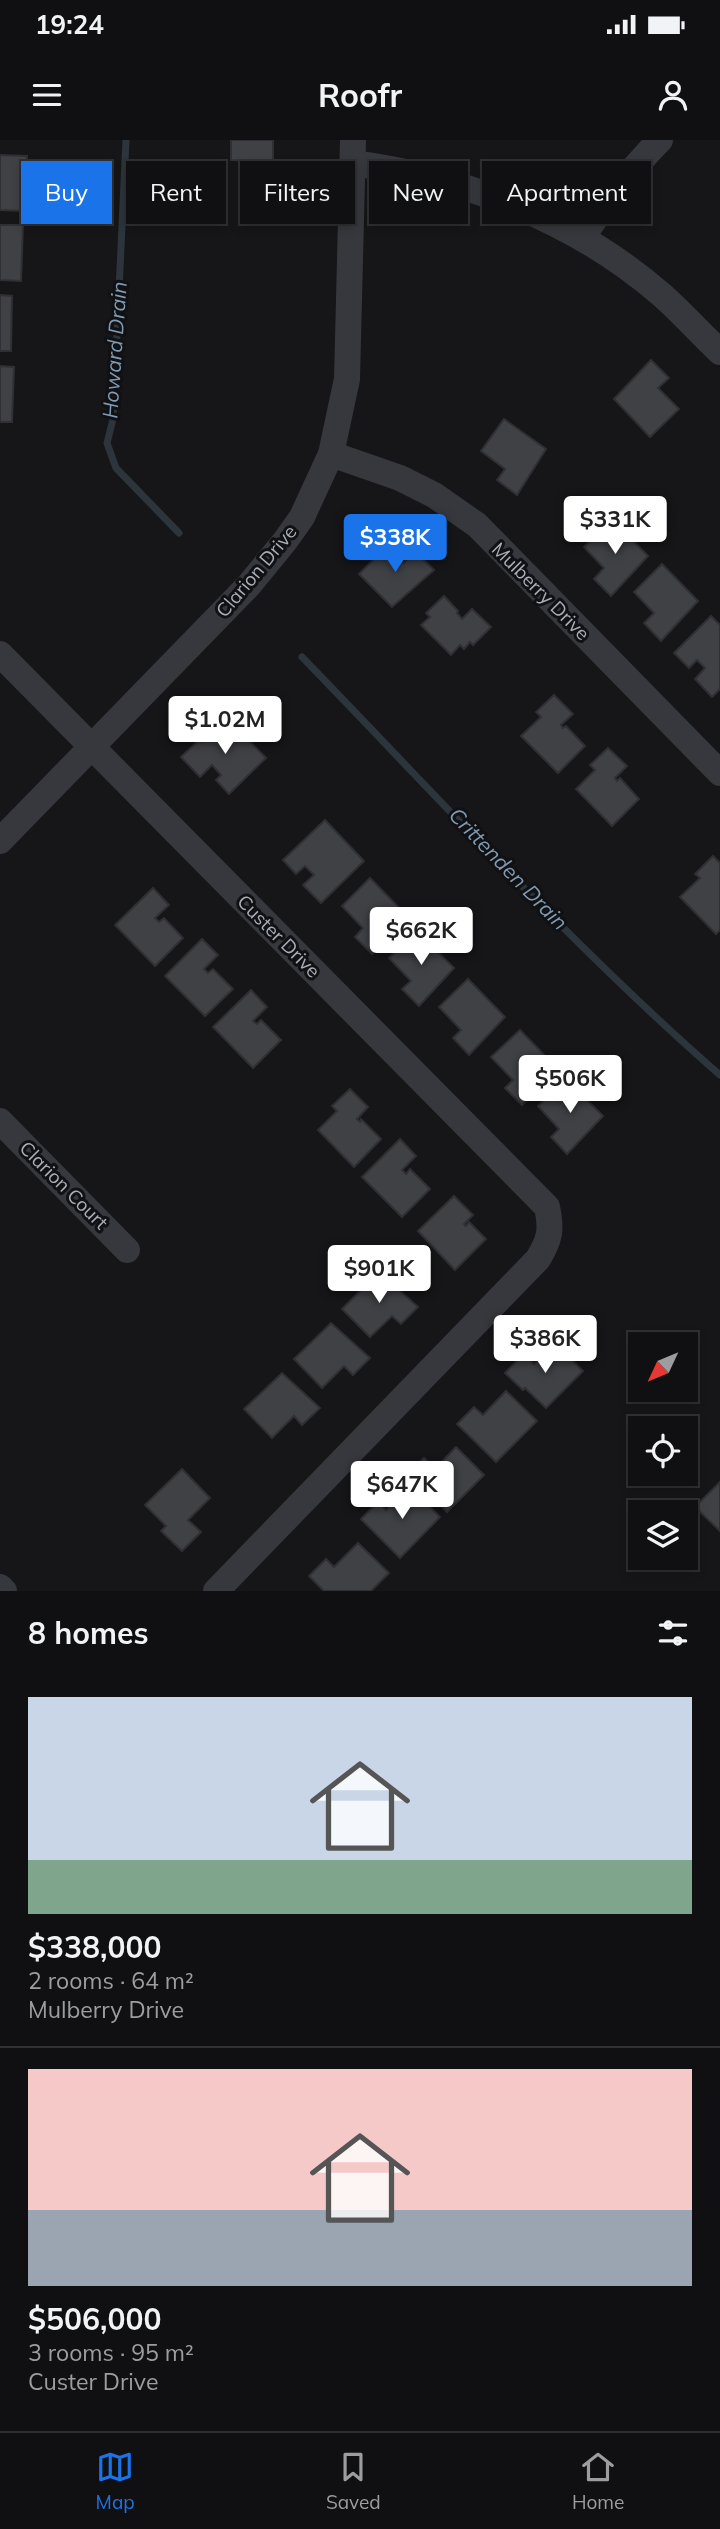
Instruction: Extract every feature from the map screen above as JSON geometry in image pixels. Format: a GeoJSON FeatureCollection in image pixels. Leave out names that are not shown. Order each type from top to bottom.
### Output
{"type":"FeatureCollection","features":[{"type":"Feature","properties":{"kind":"street"},"geometry":{"type":"LineString","coordinates":[[582,238],[615,191],[660,140]]}},
{"type":"Feature","properties":{"kind":"street"},"geometry":{"type":"LineString","coordinates":[[353,152],[400,170],[460,186],[517,206],[582,238],[662,295],[720,352]]}},
{"type":"Feature","properties":{"kind":"street","name":"Clarion Drive"},"geometry":{"type":"LineString","coordinates":[[0,841],[263,568],[302,517],[331,454],[347,379],[353,152]]}},
{"type":"Feature","properties":{"kind":"street","name":"Mulberry Drive"},"geometry":{"type":"LineString","coordinates":[[331,454],[400,478],[477,525],[720,773]]}},
{"type":"Feature","properties":{"kind":"street","name":"Custer Drive"},"geometry":{"type":"LineString","coordinates":[[0,654],[547,1207],[550,1221],[549,1242],[538,1259],[216,1591]]}},
{"type":"Feature","properties":{"kind":"street","name":"Clarion Court"},"geometry":{"type":"LineString","coordinates":[[0,1121],[127,1250]]}},
{"type":"Feature","properties":{"kind":"street"},"geometry":{"type":"LineString","coordinates":[[0,1587],[4,1591]]}},
{"type":"Feature","properties":{"kind":"building"},"geometry":{"type":"Polygon","coordinates":[[[231,140],[273,140],[273,161],[231,160],[231,140]]]}},
{"type":"Feature","properties":{"kind":"building"},"geometry":{"type":"Polygon","coordinates":[[[0,155],[27,156],[27,161],[21,161],[21,211],[0,210],[0,155]]]}},
{"type":"Feature","properties":{"kind":"building"},"geometry":{"type":"Polygon","coordinates":[[[0,225],[23,225],[21,281],[0,280],[0,225]]]}},
{"type":"Feature","properties":{"kind":"building"},"geometry":{"type":"Polygon","coordinates":[[[0,295],[12,296],[11,351],[0,351],[0,295]]]}},
{"type":"Feature","properties":{"kind":"building"},"geometry":{"type":"Polygon","coordinates":[[[651,360],[669,378],[658,388],[679,409],[650,437],[614,399],[651,360]]]}},
{"type":"Feature","properties":{"kind":"building"},"geometry":{"type":"Polygon","coordinates":[[[0,366],[14,367],[12,422],[0,422],[0,366]]]}},
{"type":"Feature","properties":{"kind":"building"},"geometry":{"type":"Polygon","coordinates":[[[504,419],[546,449],[517,495],[497,480],[505,469],[481,451],[504,419]]]}},
{"type":"Feature","properties":{"kind":"building"},"geometry":{"type":"Polygon","coordinates":[[[612,519],[648,556],[611,596],[594,579],[604,568],[584,547],[612,519]]]}},
{"type":"Feature","properties":{"kind":"building"},"geometry":{"type":"Polygon","coordinates":[[[391,542],[404,555],[400,560],[404,563],[415,551],[434,570],[392,607],[359,574],[391,542]]]}},
{"type":"Feature","properties":{"kind":"building"},"geometry":{"type":"Polygon","coordinates":[[[662,564],[698,601],[661,641],[644,623],[654,613],[634,592],[662,564]]]}},
{"type":"Feature","properties":{"kind":"building"},"geometry":{"type":"Polygon","coordinates":[[[444,596],[462,619],[472,609],[491,627],[473,645],[470,642],[464,649],[460,645],[451,655],[421,625],[430,617],[426,613],[444,596]]]}},
{"type":"Feature","properties":{"kind":"building"},"geometry":{"type":"Polygon","coordinates":[[[711,616],[720,625],[720,689],[712,697],[695,679],[705,668],[697,660],[689,668],[674,653],[711,616]]]}},
{"type":"Feature","properties":{"kind":"building"},"geometry":{"type":"Polygon","coordinates":[[[554,695],[573,714],[561,725],[563,728],[566,726],[585,746],[558,773],[521,736],[541,717],[536,712],[554,695]]]}},
{"type":"Feature","properties":{"kind":"building"},"geometry":{"type":"Polygon","coordinates":[[[227,718],[266,758],[229,794],[216,780],[221,775],[212,765],[200,777],[181,757],[200,739],[202,742],[227,718]]]}},
{"type":"Feature","properties":{"kind":"building"},"geometry":{"type":"Polygon","coordinates":[[[608,748],[627,766],[615,778],[617,781],[620,778],[639,799],[612,826],[576,789],[595,770],[590,765],[608,748]]]}},
{"type":"Feature","properties":{"kind":"building"},"geometry":{"type":"Polygon","coordinates":[[[325,820],[364,861],[321,903],[303,885],[314,875],[305,866],[296,874],[283,860],[325,820]]]}},
{"type":"Feature","properties":{"kind":"building"},"geometry":{"type":"Polygon","coordinates":[[[713,856],[720,863],[720,930],[716,934],[680,897],[700,878],[695,874],[713,856]]]}},
{"type":"Feature","properties":{"kind":"building"},"geometry":{"type":"Polygon","coordinates":[[[370,878],[407,916],[372,954],[355,937],[363,928],[342,906],[370,878]]]}},
{"type":"Feature","properties":{"kind":"building"},"geometry":{"type":"Polygon","coordinates":[[[153,888],[169,905],[155,918],[159,922],[164,918],[183,938],[155,966],[115,925],[153,888]]]}},
{"type":"Feature","properties":{"kind":"building"},"geometry":{"type":"Polygon","coordinates":[[[417,931],[454,968],[419,1006],[402,989],[411,981],[389,958],[417,931]]]}},
{"type":"Feature","properties":{"kind":"building"},"geometry":{"type":"Polygon","coordinates":[[[202,939],[218,955],[204,969],[208,973],[213,969],[233,989],[205,1016],[165,976],[202,939]]]}},
{"type":"Feature","properties":{"kind":"building"},"geometry":{"type":"Polygon","coordinates":[[[468,979],[505,1017],[469,1055],[453,1038],[461,1030],[439,1007],[468,979]]]}},
{"type":"Feature","properties":{"kind":"building"},"geometry":{"type":"Polygon","coordinates":[[[251,990],[267,1007],[253,1021],[257,1024],[261,1020],[281,1040],[253,1068],[213,1027],[251,990]]]}},
{"type":"Feature","properties":{"kind":"building"},"geometry":{"type":"Polygon","coordinates":[[[520,1030],[556,1067],[522,1105],[505,1088],[513,1080],[491,1057],[520,1030]]]}},
{"type":"Feature","properties":{"kind":"building"},"geometry":{"type":"Polygon","coordinates":[[[566,1079],[603,1116],[567,1154],[551,1137],[559,1129],[538,1106],[566,1079]]]}},
{"type":"Feature","properties":{"kind":"building"},"geometry":{"type":"Polygon","coordinates":[[[350,1089],[368,1107],[357,1119],[360,1122],[361,1119],[381,1139],[354,1167],[318,1130],[337,1111],[332,1106],[350,1089]]]}},
{"type":"Feature","properties":{"kind":"building"},"geometry":{"type":"Polygon","coordinates":[[[400,1139],[416,1156],[402,1170],[406,1174],[410,1169],[430,1189],[402,1217],[362,1177],[400,1139]]]}},
{"type":"Feature","properties":{"kind":"building"},"geometry":{"type":"Polygon","coordinates":[[[454,1196],[473,1215],[464,1224],[466,1226],[469,1222],[486,1239],[455,1270],[418,1231],[454,1196]]]}},
{"type":"Feature","properties":{"kind":"building"},"geometry":{"type":"Polygon","coordinates":[[[379,1272],[418,1307],[401,1324],[392,1316],[370,1337],[342,1309],[379,1272]]]}},
{"type":"Feature","properties":{"kind":"building"},"geometry":{"type":"Polygon","coordinates":[[[331,1323],[370,1358],[353,1375],[344,1366],[322,1388],[294,1359],[331,1323]]]}},
{"type":"Feature","properties":{"kind":"building"},"geometry":{"type":"Polygon","coordinates":[[[555,1343],[583,1371],[546,1408],[505,1373],[524,1353],[534,1364],[555,1343]]]}},
{"type":"Feature","properties":{"kind":"building"},"geometry":{"type":"Polygon","coordinates":[[[282,1373],[320,1408],[302,1425],[294,1416],[272,1438],[244,1409],[282,1373]]]}},
{"type":"Feature","properties":{"kind":"building"},"geometry":{"type":"Polygon","coordinates":[[[506,1391],[537,1421],[496,1462],[457,1424],[474,1407],[483,1415],[506,1391]]]}},
{"type":"Feature","properties":{"kind":"building"},"geometry":{"type":"Polygon","coordinates":[[[456,1447],[484,1475],[447,1512],[408,1474],[424,1458],[435,1469],[456,1447]]]}},
{"type":"Feature","properties":{"kind":"building"},"geometry":{"type":"Polygon","coordinates":[[[182,1469],[210,1498],[188,1520],[201,1532],[182,1551],[161,1531],[166,1526],[145,1505],[182,1469]]]}},
{"type":"Feature","properties":{"kind":"building"},"geometry":{"type":"Polygon","coordinates":[[[720,1482],[720,1531],[698,1510],[698,1504],[720,1482]]]}},
{"type":"Feature","properties":{"kind":"building"},"geometry":{"type":"Polygon","coordinates":[[[410,1486],[440,1517],[400,1558],[361,1519],[378,1502],[386,1510],[410,1486]]]}},
{"type":"Feature","properties":{"kind":"building"},"geometry":{"type":"Polygon","coordinates":[[[358,1543],[389,1573],[371,1591],[324,1591],[309,1576],[326,1559],[334,1567],[358,1543]]]}},
{"type":"Feature","properties":{"kind":"waterway","name":"Howard Drain"},"geometry":{"type":"LineString","coordinates":[[126,140],[113,419],[107,443],[116,468],[179,533]]}},
{"type":"Feature","properties":{"kind":"waterway","name":"Crittenden Drain"},"geometry":{"type":"LineString","coordinates":[[302,657],[558,923],[720,1075]]}}]}
